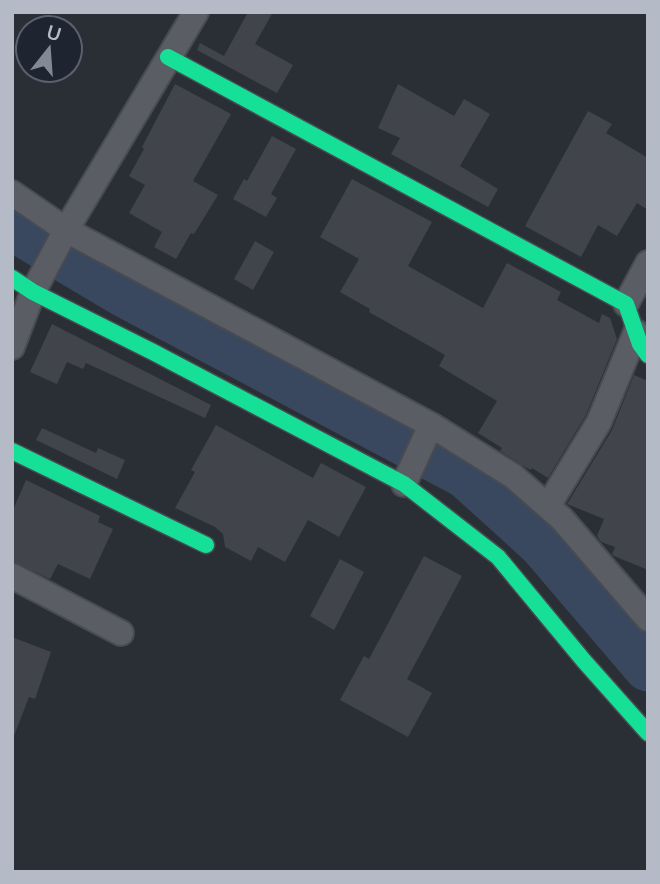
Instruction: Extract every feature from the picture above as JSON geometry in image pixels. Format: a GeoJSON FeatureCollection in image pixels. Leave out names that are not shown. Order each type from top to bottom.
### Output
{"type":"FeatureCollection","features":[{"type":"Feature","properties":{"kind":"street"},"geometry":{"type":"LineString","coordinates":[[12,347],[35,288],[60,240],[196,12]]}},
{"type":"Feature","properties":{"kind":"street"},"geometry":{"type":"LineString","coordinates":[[168,57],[626,304],[634,319],[641,348],[648,355]]}},
{"type":"Feature","properties":{"kind":"street"},"geometry":{"type":"LineString","coordinates":[[12,193],[60,240],[513,476],[562,519],[647,616]]}},
{"type":"Feature","properties":{"kind":"street"},"geometry":{"type":"LineString","coordinates":[[626,304],[648,263]]}},
{"type":"Feature","properties":{"kind":"street"},"geometry":{"type":"LineString","coordinates":[[12,278],[153,352],[408,475],[498,557],[648,733]]}},
{"type":"Feature","properties":{"kind":"street"},"geometry":{"type":"LineString","coordinates":[[548,506],[599,422],[636,332]]}},
{"type":"Feature","properties":{"kind":"street"},"geometry":{"type":"LineString","coordinates":[[408,475],[427,433]]}},
{"type":"Feature","properties":{"kind":"street"},"geometry":{"type":"LineString","coordinates":[[12,452],[206,545]]}},
{"type":"Feature","properties":{"kind":"street"},"geometry":{"type":"LineString","coordinates":[[12,576],[121,634]]}},
{"type":"Feature","properties":{"kind":"building"},"geometry":{"type":"Polygon","coordinates":[[[248,12],[273,12],[255,44],[293,65],[277,93],[197,50],[200,43],[224,56],[248,12]]]}},
{"type":"Feature","properties":{"kind":"building"},"geometry":{"type":"Polygon","coordinates":[[[175,84],[231,114],[193,181],[218,195],[176,259],[154,247],[162,232],[129,213],[145,185],[129,176],[175,84]]]}},
{"type":"Feature","properties":{"kind":"building"},"geometry":{"type":"Polygon","coordinates":[[[398,84],[454,116],[464,99],[490,114],[460,166],[498,189],[488,207],[391,154],[400,138],[378,128],[398,84]]]}},
{"type":"Feature","properties":{"kind":"building"},"geometry":{"type":"Polygon","coordinates":[[[588,111],[612,124],[606,133],[648,158],[648,210],[637,203],[617,236],[598,225],[581,257],[525,226],[588,111]]]}},
{"type":"Feature","properties":{"kind":"building"},"geometry":{"type":"Polygon","coordinates":[[[272,136],[296,149],[271,194],[277,198],[266,217],[233,199],[244,179],[247,181],[272,136]]]}},
{"type":"Feature","properties":{"kind":"building"},"geometry":{"type":"Polygon","coordinates":[[[352,179],[432,222],[408,266],[483,308],[507,263],[561,292],[557,300],[599,323],[602,314],[610,318],[617,339],[586,415],[548,478],[500,451],[502,448],[478,433],[497,401],[439,366],[445,355],[369,312],[370,309],[340,292],[359,259],[320,237],[352,179]]]}},
{"type":"Feature","properties":{"kind":"building"},"geometry":{"type":"Polygon","coordinates":[[[255,241],[274,252],[253,290],[234,279],[255,241]]]}},
{"type":"Feature","properties":{"kind":"building"},"geometry":{"type":"Polygon","coordinates":[[[52,324],[211,405],[205,418],[86,363],[83,369],[67,362],[57,384],[30,372],[52,324]]]}},
{"type":"Feature","properties":{"kind":"building"},"geometry":{"type":"Polygon","coordinates":[[[634,375],[648,381],[648,570],[614,556],[612,554],[615,547],[601,542],[597,536],[604,519],[567,504],[612,430],[634,375]]]}},
{"type":"Feature","properties":{"kind":"building"},"geometry":{"type":"Polygon","coordinates":[[[216,425],[313,478],[321,463],[366,487],[339,537],[308,520],[285,562],[258,547],[251,561],[225,547],[223,534],[215,527],[175,508],[195,472],[191,470],[216,425]]]}},
{"type":"Feature","properties":{"kind":"building"},"geometry":{"type":"Polygon","coordinates":[[[42,428],[96,453],[98,448],[125,460],[117,479],[36,440],[42,428]]]}},
{"type":"Feature","properties":{"kind":"building"},"geometry":{"type":"Polygon","coordinates":[[[26,480],[100,516],[98,522],[113,529],[90,579],[58,564],[50,579],[12,561],[12,512],[26,480]]]}},
{"type":"Feature","properties":{"kind":"building"},"geometry":{"type":"Polygon","coordinates":[[[424,556],[462,576],[407,679],[432,693],[408,737],[340,700],[364,656],[369,659],[424,556]]]}},
{"type":"Feature","properties":{"kind":"building"},"geometry":{"type":"Polygon","coordinates":[[[340,559],[364,572],[334,630],[310,616],[340,559]]]}},
{"type":"Feature","properties":{"kind":"building"},"geometry":{"type":"Polygon","coordinates":[[[12,637],[51,652],[35,699],[29,697],[14,736],[12,736],[12,637]]]}},
{"type":"Feature","properties":{"kind":"waterway"},"geometry":{"type":"LineString","coordinates":[[12,226],[123,292],[466,474],[543,544],[648,667]]}},
{"type":"Feature","properties":{"kind":"traffic: fast"},"geometry":{"type":"LineString","coordinates":[[168,57],[626,304],[640,344],[648,355]]}},
{"type":"Feature","properties":{"kind":"traffic: fast"},"geometry":{"type":"LineString","coordinates":[[12,278],[33,292],[404,484],[498,557],[648,733]]}},
{"type":"Feature","properties":{"kind":"traffic: fast"},"geometry":{"type":"LineString","coordinates":[[12,451],[206,545]]}}]}
